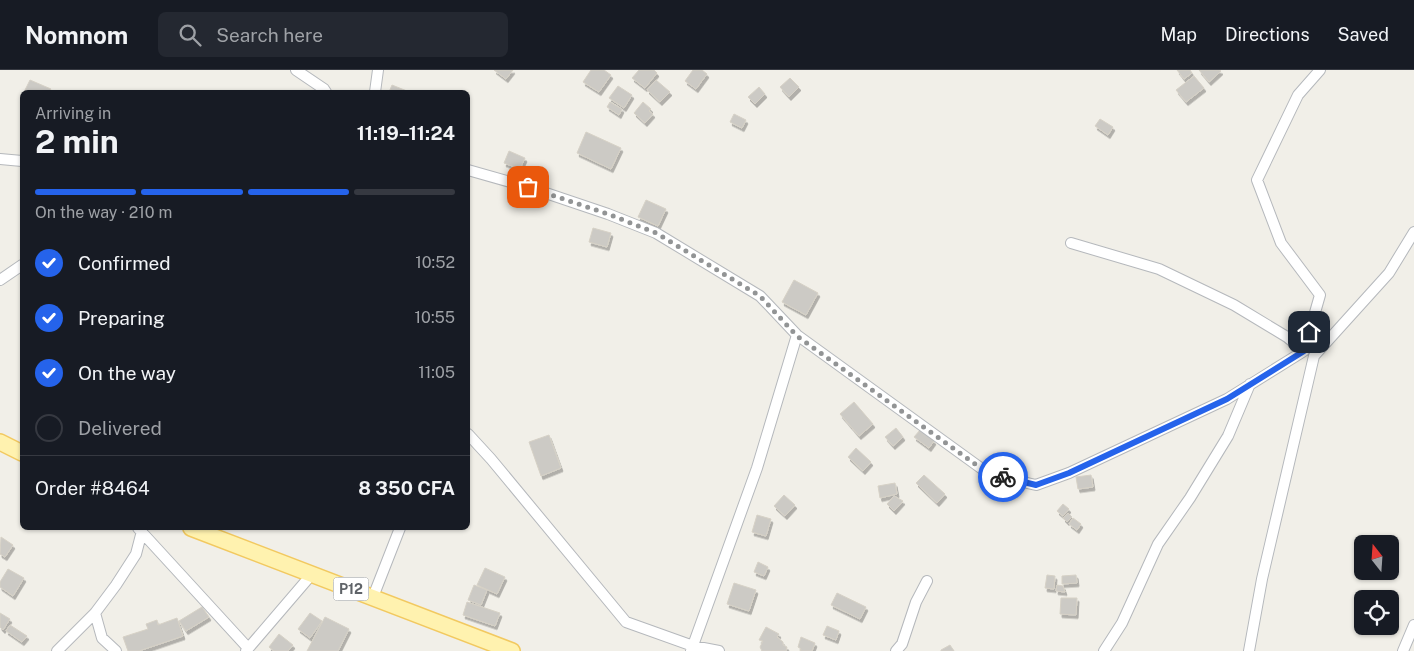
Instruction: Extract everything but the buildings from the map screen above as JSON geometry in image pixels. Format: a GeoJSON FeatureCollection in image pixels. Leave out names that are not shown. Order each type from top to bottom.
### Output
{"type":"FeatureCollection","features":[{"type":"Feature","properties":{"kind":"main road"},"geometry":{"type":"LineString","coordinates":[[0,442],[20,452]]}},
{"type":"Feature","properties":{"kind":"main road","name":"P12"},"geometry":{"type":"LineString","coordinates":[[196,530],[506,650]]}},
{"type":"Feature","properties":{"kind":"street"},"geometry":{"type":"LineString","coordinates":[[296,70],[325,90]]}},
{"type":"Feature","properties":{"kind":"street"},"geometry":{"type":"LineString","coordinates":[[375,90],[378,70]]}},
{"type":"Feature","properties":{"kind":"street"},"geometry":{"type":"LineString","coordinates":[[470,171],[537,190],[608,214],[656,233],[760,296],[797,336],[989,474],[1036,485],[1069,473],[1227,399],[1304,351],[1320,295],[1281,243],[1257,180],[1298,95],[1320,70]]}},
{"type":"Feature","properties":{"kind":"street"},"geometry":{"type":"LineString","coordinates":[[0,159],[20,162]]}},
{"type":"Feature","properties":{"kind":"street"},"geometry":{"type":"LineString","coordinates":[[1249,651],[1262,579],[1314,356],[1389,273],[1414,232]]}},
{"type":"Feature","properties":{"kind":"street"},"geometry":{"type":"LineString","coordinates":[[1071,243],[1159,269],[1234,305],[1287,337],[1304,351]]}},
{"type":"Feature","properties":{"kind":"street"},"geometry":{"type":"LineString","coordinates":[[0,280],[20,266]]}},
{"type":"Feature","properties":{"kind":"street"},"geometry":{"type":"LineString","coordinates":[[692,648],[757,468],[797,336]]}},
{"type":"Feature","properties":{"kind":"street"},"geometry":{"type":"LineString","coordinates":[[1104,651],[1122,623],[1158,544],[1190,498],[1228,436],[1250,384]]}},
{"type":"Feature","properties":{"kind":"street"},"geometry":{"type":"LineString","coordinates":[[470,436],[626,622],[692,648],[719,651]]}},
{"type":"Feature","properties":{"kind":"street"},"geometry":{"type":"LineString","coordinates":[[57,651],[95,613],[136,554],[140,530]]}},
{"type":"Feature","properties":{"kind":"street"},"geometry":{"type":"LineString","coordinates":[[141,530],[247,650],[312,574]]}},
{"type":"Feature","properties":{"kind":"street"},"geometry":{"type":"LineString","coordinates":[[373,597],[399,530]]}},
{"type":"Feature","properties":{"kind":"street"},"geometry":{"type":"LineString","coordinates":[[896,651],[902,644],[916,602],[927,581]]}},
{"type":"Feature","properties":{"kind":"street"},"geometry":{"type":"LineString","coordinates":[[95,613],[102,638],[116,651]]}},
{"type":"Feature","properties":{"kind":"street"},"geometry":{"type":"LineString","coordinates":[[1404,651],[1414,625]]}},
{"type":"Feature","properties":{"kind":"way so far"},"geometry":{"type":"LineString","coordinates":[[528,187],[608,214],[656,233],[760,296],[797,336],[989,474],[1003,477]]}},
{"type":"Feature","properties":{"kind":"route"},"geometry":{"type":"LineString","coordinates":[[1003,477],[1036,485],[1069,473],[1227,399],[1304,351],[1309,332]]}}]}
